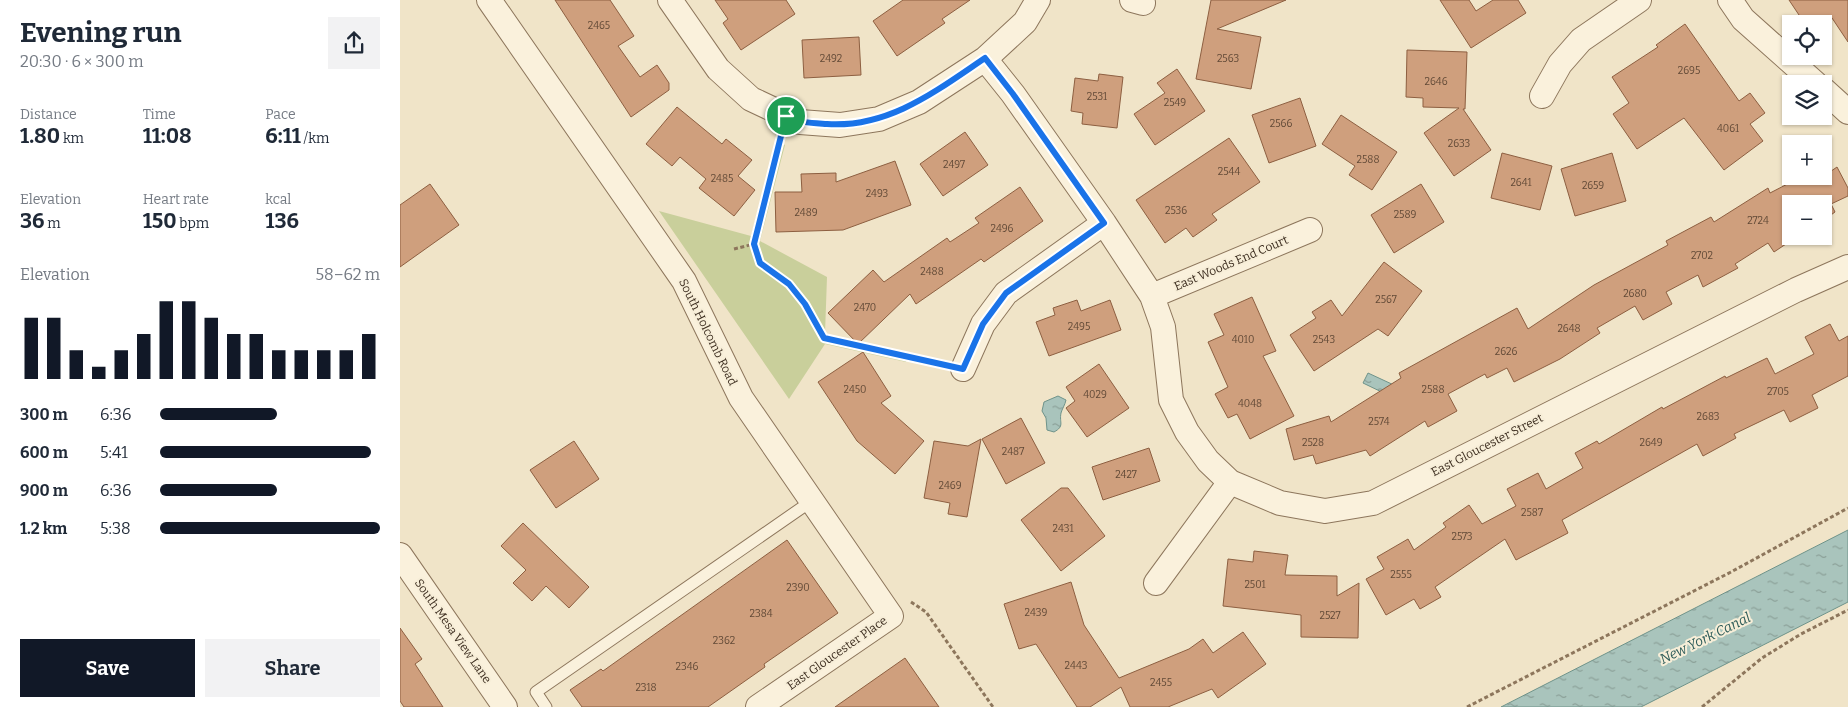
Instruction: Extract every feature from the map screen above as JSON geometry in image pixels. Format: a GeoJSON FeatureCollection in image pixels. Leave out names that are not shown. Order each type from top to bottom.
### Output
{"type":"FeatureCollection","features":[{"type":"Feature","properties":{"kind":"street","name":"South Holcomb Road"},"geometry":{"type":"LineString","coordinates":[[489,0],[684,281],[741,398],[813,500],[898,608]]}},
{"type":"Feature","properties":{"kind":"street"},"geometry":{"type":"LineString","coordinates":[[670,0],[718,69],[751,99],[800,122],[840,125],[879,119],[919,102],[985,58],[1025,22],[1038,0]]}},
{"type":"Feature","properties":{"kind":"street"},"geometry":{"type":"LineString","coordinates":[[1542,96],[1560,64],[1581,40],[1639,0]]}},
{"type":"Feature","properties":{"kind":"street"},"geometry":{"type":"LineString","coordinates":[[1730,0],[1743,18],[1806,75]]}},
{"type":"Feature","properties":{"kind":"street"},"geometry":{"type":"LineString","coordinates":[[985,58],[1013,94],[1104,223],[1152,296],[1163,326],[1171,400],[1187,432],[1208,460],[1230,482],[1156,584]]}},
{"type":"Feature","properties":{"kind":"street"},"geometry":{"type":"LineString","coordinates":[[1832,97],[1848,112]]}},
{"type":"Feature","properties":{"kind":"street"},"geometry":{"type":"LineString","coordinates":[[963,369],[983,324],[1006,293],[1104,223]]}},
{"type":"Feature","properties":{"kind":"street","name":"East Woods End Court"},"geometry":{"type":"LineString","coordinates":[[1152,296],[1310,230]]}},
{"type":"Feature","properties":{"kind":"street","name":"East Gloucester Street"},"geometry":{"type":"LineString","coordinates":[[1230,482],[1280,503],[1325,511],[1373,503],[1796,290],[1848,267]]}},
{"type":"Feature","properties":{"kind":"street","name":"South Mesa View Lane"},"geometry":{"type":"LineString","coordinates":[[400,554],[505,707]]}},
{"type":"Feature","properties":{"kind":"street","name":"East Gloucester Place"},"geometry":{"type":"LineString","coordinates":[[758,707],[898,608]]}},
{"type":"Feature","properties":{"kind":"lane"},"geometry":{"type":"LineString","coordinates":[[546,707],[536,692],[813,500]]}},
{"type":"Feature","properties":{"kind":"path"},"geometry":{"type":"LineString","coordinates":[[786,116],[754,244],[760,263],[789,284],[805,304],[824,338],[963,369]]}},
{"type":"Feature","properties":{"kind":"path"},"geometry":{"type":"LineString","coordinates":[[734,249],[754,244]]}},
{"type":"Feature","properties":{"kind":"path"},"geometry":{"type":"LineString","coordinates":[[1467,707],[1731,572],[1848,508]]}},
{"type":"Feature","properties":{"kind":"path"},"geometry":{"type":"LineString","coordinates":[[898,608],[917,605],[926,612],[992,707]]}},
{"type":"Feature","properties":{"kind":"path"},"geometry":{"type":"LineString","coordinates":[[1702,707],[1762,658],[1801,634],[1848,610]]}},
{"type":"Feature","properties":{"kind":"green space"},"geometry":{"type":"Polygon","coordinates":[[[776,141],[785,145],[760,241],[827,277],[825,334],[907,354],[906,362],[825,344],[789,399],[659,211],[751,236],[776,141]]]}},
{"type":"Feature","properties":{"kind":"water"},"geometry":{"type":"Polygon","coordinates":[[[1368,373],[1396,386],[1390,396],[1363,383],[1368,373]]]}},
{"type":"Feature","properties":{"kind":"water"},"geometry":{"type":"Polygon","coordinates":[[[1058,396],[1066,400],[1061,413],[1061,426],[1054,432],[1047,430],[1046,418],[1042,411],[1044,402],[1058,396]]]}},
{"type":"Feature","properties":{"kind":"water","name":"New York Canal"},"geometry":{"type":"Polygon","coordinates":[[[1848,530],[1848,602],[1641,707],[1501,707],[1848,530]]]}},
{"type":"Feature","properties":{"kind":"building"},"geometry":{"type":"Polygon","coordinates":[[[555,0],[610,0],[634,36],[618,46],[640,77],[657,65],[669,83],[669,90],[631,117],[555,0]]]}},
{"type":"Feature","properties":{"kind":"building"},"geometry":{"type":"Polygon","coordinates":[[[715,0],[786,0],[795,14],[741,50],[723,23],[728,19],[715,0]]]}},
{"type":"Feature","properties":{"kind":"building"},"geometry":{"type":"Polygon","coordinates":[[[903,0],[970,0],[942,19],[945,23],[897,56],[873,21],[903,0]]]}},
{"type":"Feature","properties":{"kind":"building"},"geometry":{"type":"Polygon","coordinates":[[[1211,0],[1286,0],[1217,29],[1261,37],[1251,89],[1196,79],[1211,0]]]}},
{"type":"Feature","properties":{"kind":"building"},"geometry":{"type":"Polygon","coordinates":[[[1440,0],[1469,0],[1476,11],[1493,0],[1518,0],[1526,13],[1471,48],[1440,0]]]}},
{"type":"Feature","properties":{"kind":"building"},"geometry":{"type":"Polygon","coordinates":[[[1789,0],[1848,0],[1848,42],[1832,18],[1832,15],[1799,15],[1789,0]]]}},
{"type":"Feature","properties":{"kind":"building"},"geometry":{"type":"Polygon","coordinates":[[[1685,24],[1739,101],[1750,93],[1765,113],[1750,124],[1763,141],[1724,170],[1684,118],[1637,149],[1613,114],[1629,103],[1612,77],[1658,47],[1656,45],[1685,24]]]}},
{"type":"Feature","properties":{"kind":"building"},"geometry":{"type":"Polygon","coordinates":[[[859,37],[861,75],[804,78],[802,40],[859,37]]]}},
{"type":"Feature","properties":{"kind":"building"},"geometry":{"type":"Polygon","coordinates":[[[1407,50],[1467,52],[1465,109],[1463,109],[1491,150],[1454,176],[1424,133],[1459,108],[1423,107],[1423,98],[1406,97],[1407,50]]]}},
{"type":"Feature","properties":{"kind":"building"},"geometry":{"type":"Polygon","coordinates":[[[1177,69],[1205,111],[1155,145],[1134,114],[1165,93],[1157,83],[1177,69]]]}},
{"type":"Feature","properties":{"kind":"building"},"geometry":{"type":"Polygon","coordinates":[[[1099,74],[1123,77],[1117,128],[1082,124],[1083,113],[1071,111],[1075,78],[1098,81],[1099,74]]]}},
{"type":"Feature","properties":{"kind":"building"},"geometry":{"type":"Polygon","coordinates":[[[1300,98],[1316,146],[1269,163],[1252,115],[1300,98]]]}},
{"type":"Feature","properties":{"kind":"building"},"geometry":{"type":"Polygon","coordinates":[[[677,107],[722,144],[726,139],[752,160],[738,176],[755,190],[734,216],[699,188],[706,179],[680,157],[672,166],[646,144],[677,107]]]}},
{"type":"Feature","properties":{"kind":"building"},"geometry":{"type":"Polygon","coordinates":[[[1341,115],[1397,152],[1372,190],[1349,175],[1355,166],[1322,144],[1341,115]]]}},
{"type":"Feature","properties":{"kind":"building"},"geometry":{"type":"Polygon","coordinates":[[[965,132],[988,165],[943,196],[920,164],[965,132]]]}},
{"type":"Feature","properties":{"kind":"building"},"geometry":{"type":"Polygon","coordinates":[[[1229,138],[1260,182],[1212,214],[1217,220],[1193,237],[1186,228],[1165,243],[1136,200],[1229,138]]]}},
{"type":"Feature","properties":{"kind":"building"},"geometry":{"type":"Polygon","coordinates":[[[1502,153],[1552,166],[1540,210],[1491,198],[1502,153]]]}},
{"type":"Feature","properties":{"kind":"building"},"geometry":{"type":"Polygon","coordinates":[[[1612,153],[1626,201],[1575,216],[1561,169],[1612,153]]]}},
{"type":"Feature","properties":{"kind":"building"},"geometry":{"type":"Polygon","coordinates":[[[895,161],[911,205],[843,230],[776,232],[775,192],[802,192],[801,174],[836,173],[836,182],[895,161]]]}},
{"type":"Feature","properties":{"kind":"building"},"geometry":{"type":"Polygon","coordinates":[[[1837,167],[1848,188],[1848,196],[1832,204],[1832,195],[1782,195],[1782,245],[1784,245],[1774,252],[1768,243],[1735,264],[1738,268],[1703,287],[1698,275],[1666,292],[1672,304],[1643,320],[1635,306],[1597,328],[1600,333],[1560,359],[1514,382],[1507,368],[1487,378],[1485,374],[1448,394],[1457,411],[1428,427],[1425,421],[1370,456],[1366,450],[1316,464],[1313,455],[1294,460],[1286,429],[1329,416],[1331,422],[1401,378],[1399,373],[1517,308],[1528,329],[1594,285],[1668,245],[1666,241],[1711,217],[1714,222],[1768,188],[1770,193],[1786,185],[1832,185],[1832,170],[1837,167]]]}},
{"type":"Feature","properties":{"kind":"building"},"geometry":{"type":"Polygon","coordinates":[[[430,184],[459,225],[400,267],[400,205],[430,184]]]}},
{"type":"Feature","properties":{"kind":"building"},"geometry":{"type":"Polygon","coordinates":[[[1421,184],[1444,222],[1394,253],[1371,215],[1421,184]]]}},
{"type":"Feature","properties":{"kind":"building"},"geometry":{"type":"Polygon","coordinates":[[[1020,187],[1043,221],[984,262],[981,259],[916,304],[910,294],[858,344],[828,313],[873,270],[884,282],[947,238],[950,242],[979,223],[975,218],[1020,187]]]}},
{"type":"Feature","properties":{"kind":"building"},"geometry":{"type":"Polygon","coordinates":[[[1384,262],[1422,291],[1388,336],[1378,329],[1314,371],[1290,335],[1316,318],[1312,312],[1331,300],[1342,316],[1384,262]]]}},
{"type":"Feature","properties":{"kind":"building"},"geometry":{"type":"Polygon","coordinates":[[[1252,297],[1276,351],[1263,356],[1294,416],[1250,439],[1237,414],[1228,418],[1215,394],[1228,387],[1208,342],[1224,335],[1214,314],[1252,297]]]}},
{"type":"Feature","properties":{"kind":"building"},"geometry":{"type":"Polygon","coordinates":[[[1077,300],[1081,311],[1110,300],[1121,330],[1049,356],[1036,322],[1055,315],[1053,308],[1077,300]]]}},
{"type":"Feature","properties":{"kind":"building"},"geometry":{"type":"Polygon","coordinates":[[[1830,324],[1839,341],[1848,336],[1848,376],[1812,395],[1818,408],[1790,422],[1784,410],[1734,434],[1736,438],[1703,456],[1697,444],[1562,520],[1568,533],[1516,560],[1505,539],[1435,587],[1441,597],[1420,609],[1414,599],[1386,615],[1366,579],[1384,569],[1377,557],[1408,539],[1414,550],[1446,527],[1443,523],[1469,505],[1482,524],[1516,506],[1507,489],[1538,473],[1546,489],[1583,468],[1575,453],[1597,441],[1599,444],[1662,407],[1663,409],[1725,376],[1726,378],[1767,358],[1775,374],[1814,354],[1805,337],[1830,324]]]}},
{"type":"Feature","properties":{"kind":"building"},"geometry":{"type":"Polygon","coordinates":[[[863,352],[891,396],[881,403],[924,441],[895,474],[857,441],[818,382],[863,352]]]}},
{"type":"Feature","properties":{"kind":"building"},"geometry":{"type":"Polygon","coordinates":[[[1099,364],[1129,408],[1087,437],[1066,408],[1075,401],[1066,387],[1099,364]]]}},
{"type":"Feature","properties":{"kind":"building"},"geometry":{"type":"Polygon","coordinates":[[[1021,418],[1045,463],[1006,484],[982,439],[1021,418]]]}},
{"type":"Feature","properties":{"kind":"building"},"geometry":{"type":"Polygon","coordinates":[[[981,439],[967,517],[948,514],[950,503],[924,498],[934,441],[968,446],[981,439]]]}},
{"type":"Feature","properties":{"kind":"building"},"geometry":{"type":"Polygon","coordinates":[[[574,441],[599,479],[556,508],[530,470],[574,441]]]}},
{"type":"Feature","properties":{"kind":"building"},"geometry":{"type":"Polygon","coordinates":[[[1149,448],[1160,481],[1103,500],[1092,467],[1149,448]]]}},
{"type":"Feature","properties":{"kind":"building"},"geometry":{"type":"Polygon","coordinates":[[[1061,488],[1068,488],[1105,536],[1061,571],[1021,520],[1061,488]]]}},
{"type":"Feature","properties":{"kind":"building"},"geometry":{"type":"Polygon","coordinates":[[[523,523],[589,587],[569,608],[546,586],[532,601],[513,583],[526,570],[501,546],[523,523]]]}},
{"type":"Feature","properties":{"kind":"building"},"geometry":{"type":"Polygon","coordinates":[[[787,540],[838,613],[764,664],[765,667],[708,707],[582,707],[570,690],[601,669],[603,671],[787,540]]]}},
{"type":"Feature","properties":{"kind":"building"},"geometry":{"type":"Polygon","coordinates":[[[1254,551],[1288,555],[1285,575],[1337,576],[1337,596],[1359,583],[1358,638],[1301,637],[1301,615],[1223,606],[1228,559],[1253,562],[1254,551]]]}},
{"type":"Feature","properties":{"kind":"building"},"geometry":{"type":"Polygon","coordinates":[[[1071,582],[1084,625],[1119,678],[1189,649],[1203,639],[1213,653],[1243,632],[1266,664],[1218,698],[1212,689],[1168,707],[1130,707],[1121,687],[1090,707],[1077,707],[1036,644],[1019,649],[1004,604],[1071,582]]]}},
{"type":"Feature","properties":{"kind":"building"},"geometry":{"type":"Polygon","coordinates":[[[400,628],[422,659],[415,664],[443,707],[404,707],[400,701],[400,628]]]}},
{"type":"Feature","properties":{"kind":"building"},"geometry":{"type":"Polygon","coordinates":[[[905,658],[939,707],[835,707],[905,658]]]}},
{"type":"Feature","properties":{"kind":"route"},"geometry":{"type":"LineString","coordinates":[[985,58],[1013,94],[1104,223],[1006,293],[983,324],[963,369],[824,338],[805,304],[789,284],[760,263],[754,244],[786,116],[800,122],[840,125],[879,119],[919,102],[985,58]]}}]}
